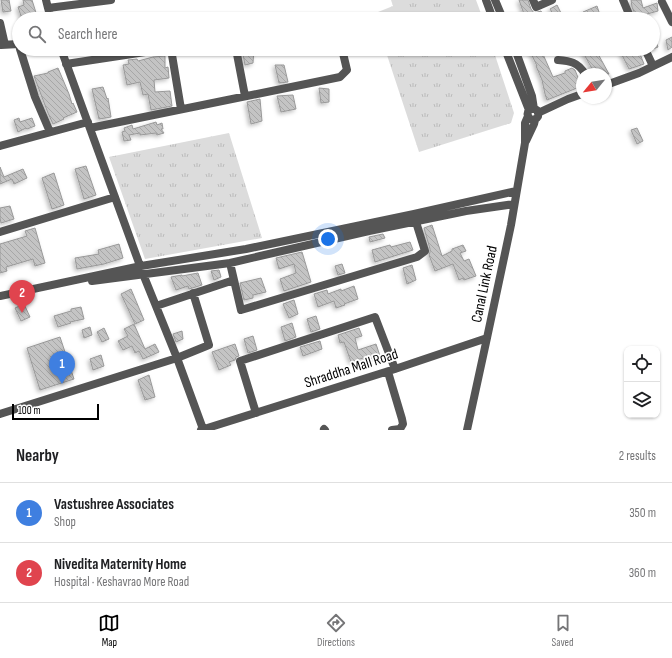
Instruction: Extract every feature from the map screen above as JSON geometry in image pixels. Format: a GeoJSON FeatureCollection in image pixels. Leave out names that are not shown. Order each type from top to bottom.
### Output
{"type":"FeatureCollection","features":[{"type":"Feature","properties":{"kind":"street"},"geometry":{"type":"LineString","coordinates":[[46,0],[49,12]]}},
{"type":"Feature","properties":{"kind":"street"},"geometry":{"type":"LineString","coordinates":[[48,8],[111,0]]}},
{"type":"Feature","properties":{"kind":"street"},"geometry":{"type":"LineString","coordinates":[[486,0],[490,12]]}},
{"type":"Feature","properties":{"kind":"street"},"geometry":{"type":"LineString","coordinates":[[495,0],[500,12]]}},
{"type":"Feature","properties":{"kind":"street"},"geometry":{"type":"LineString","coordinates":[[533,0],[536,7],[552,0]]}},
{"type":"Feature","properties":{"kind":"street"},"geometry":{"type":"LineString","coordinates":[[623,0],[628,12]]}},
{"type":"Feature","properties":{"kind":"street"},"geometry":{"type":"LineString","coordinates":[[662,2],[672,22]]}},
{"type":"Feature","properties":{"kind":"street"},"geometry":{"type":"LineString","coordinates":[[0,23],[3,45]]}},
{"type":"Feature","properties":{"kind":"street"},"geometry":{"type":"LineString","coordinates":[[22,56],[35,97],[50,132]]}},
{"type":"Feature","properties":{"kind":"street"},"geometry":{"type":"LineString","coordinates":[[63,56],[142,270],[177,358],[202,430]]}},
{"type":"Feature","properties":{"kind":"street"},"geometry":{"type":"LineString","coordinates":[[66,64],[119,56]]}},
{"type":"Feature","properties":{"kind":"street"},"geometry":{"type":"LineString","coordinates":[[172,56],[181,109]]}},
{"type":"Feature","properties":{"kind":"street"},"geometry":{"type":"LineString","coordinates":[[237,56],[245,96]]}},
{"type":"Feature","properties":{"kind":"street"},"geometry":{"type":"LineString","coordinates":[[0,146],[50,132],[89,124],[181,109],[340,77],[347,70],[344,56]]}},
{"type":"Feature","properties":{"kind":"street"},"geometry":{"type":"LineString","coordinates":[[508,56],[533,114]]}},
{"type":"Feature","properties":{"kind":"street"},"geometry":{"type":"LineString","coordinates":[[517,56],[532,96],[533,114]]}},
{"type":"Feature","properties":{"kind":"street"},"geometry":{"type":"LineString","coordinates":[[648,56],[653,66]]}},
{"type":"Feature","properties":{"kind":"street"},"geometry":{"type":"LineString","coordinates":[[612,83],[639,73],[672,57]]}},
{"type":"Feature","properties":{"kind":"street"},"geometry":{"type":"LineString","coordinates":[[558,60],[571,61],[580,68]]}},
{"type":"Feature","properties":{"kind":"street"},"geometry":{"type":"LineString","coordinates":[[533,114],[576,96]]}},
{"type":"Feature","properties":{"kind":"street"},"geometry":{"type":"LineString","coordinates":[[568,99],[574,106]]}},
{"type":"Feature","properties":{"kind":"street","name":"Canal Link Road"},"geometry":{"type":"LineString","coordinates":[[466,430],[511,225],[525,143],[525,123],[533,114]]}},
{"type":"Feature","properties":{"kind":"street"},"geometry":{"type":"LineString","coordinates":[[0,301],[414,214],[516,191]]}},
{"type":"Feature","properties":{"kind":"street"},"geometry":{"type":"LineString","coordinates":[[0,232],[115,197]]}},
{"type":"Feature","properties":{"kind":"street"},"geometry":{"type":"LineString","coordinates":[[0,296],[142,270],[230,263],[369,231],[514,204]]}},
{"type":"Feature","properties":{"kind":"street"},"geometry":{"type":"LineString","coordinates":[[230,263],[241,310],[417,256],[425,251],[416,222]]}},
{"type":"Feature","properties":{"kind":"street"},"geometry":{"type":"LineString","coordinates":[[156,306],[234,280]]}},
{"type":"Feature","properties":{"kind":"street"},"geometry":{"type":"LineString","coordinates":[[0,414],[177,358],[210,345],[193,293]]}},
{"type":"Feature","properties":{"kind":"street"},"geometry":{"type":"LineString","coordinates":[[256,413],[240,361],[375,317],[391,370],[403,424],[400,429],[392,430]]}},
{"type":"Feature","properties":{"kind":"street","name":"Shraddha Mall Road"},"geometry":{"type":"LineString","coordinates":[[202,430],[224,427],[256,413],[487,338]]}},
{"type":"Feature","properties":{"kind":"green space"},"geometry":{"type":"Polygon","coordinates":[[[391,0],[476,0],[480,12],[378,12],[393,6],[391,0]]]}},
{"type":"Feature","properties":{"kind":"green space"},"geometry":{"type":"Polygon","coordinates":[[[387,56],[495,56],[514,113],[511,123],[419,152],[387,56]]]}},
{"type":"Feature","properties":{"kind":"green space"},"geometry":{"type":"Polygon","coordinates":[[[229,133],[262,238],[145,259],[109,157],[229,133]]]}},
{"type":"Feature","properties":{"kind":"building"},"geometry":{"type":"Polygon","coordinates":[[[1,0],[9,0],[11,11],[3,12],[1,0]]]}},
{"type":"Feature","properties":{"kind":"building"},"geometry":{"type":"Polygon","coordinates":[[[23,0],[32,0],[36,12],[20,12],[18,7],[24,5],[23,0]]]}},
{"type":"Feature","properties":{"kind":"building"},"geometry":{"type":"Polygon","coordinates":[[[519,0],[528,0],[533,12],[523,12],[519,0]]]}},
{"type":"Feature","properties":{"kind":"building"},"geometry":{"type":"Polygon","coordinates":[[[631,0],[641,0],[643,8],[657,3],[658,11],[634,12],[631,0]]]}},
{"type":"Feature","properties":{"kind":"building"},"geometry":{"type":"Polygon","coordinates":[[[557,5],[560,12],[552,12],[550,9],[557,5]]]}},
{"type":"Feature","properties":{"kind":"building"},"geometry":{"type":"Polygon","coordinates":[[[597,6],[599,12],[583,12],[597,6]]]}},
{"type":"Feature","properties":{"kind":"building"},"geometry":{"type":"Polygon","coordinates":[[[672,37],[672,47],[668,50],[666,40],[672,37]]]}},
{"type":"Feature","properties":{"kind":"building"},"geometry":{"type":"Polygon","coordinates":[[[165,56],[165,68],[168,67],[169,78],[154,80],[155,92],[170,91],[172,106],[151,110],[148,94],[143,95],[140,82],[127,85],[123,65],[129,64],[128,60],[137,59],[138,61],[153,57],[165,56]]]}},
{"type":"Feature","properties":{"kind":"building"},"geometry":{"type":"Polygon","coordinates":[[[243,56],[254,56],[253,63],[245,65],[243,56]]]}},
{"type":"Feature","properties":{"kind":"building"},"geometry":{"type":"Polygon","coordinates":[[[532,56],[544,56],[553,77],[565,73],[565,71],[572,68],[576,72],[576,88],[547,100],[542,80],[532,56]]]}},
{"type":"Feature","properties":{"kind":"building"},"geometry":{"type":"Polygon","coordinates":[[[585,56],[599,56],[606,68],[592,68],[585,56]]]}},
{"type":"Feature","properties":{"kind":"building"},"geometry":{"type":"Polygon","coordinates":[[[622,56],[641,56],[644,64],[629,69],[622,56]]]}},
{"type":"Feature","properties":{"kind":"building"},"geometry":{"type":"Polygon","coordinates":[[[275,65],[284,65],[288,82],[279,83],[275,65]]]}},
{"type":"Feature","properties":{"kind":"building"},"geometry":{"type":"Polygon","coordinates":[[[58,68],[72,104],[73,103],[77,112],[53,124],[34,76],[48,73],[58,68]]]}},
{"type":"Feature","properties":{"kind":"building"},"geometry":{"type":"Polygon","coordinates":[[[103,87],[107,99],[108,98],[111,117],[99,119],[92,89],[103,87]]]}},
{"type":"Feature","properties":{"kind":"building"},"geometry":{"type":"Polygon","coordinates":[[[319,88],[329,89],[329,102],[321,103],[319,88]]]}},
{"type":"Feature","properties":{"kind":"building"},"geometry":{"type":"Polygon","coordinates":[[[293,95],[296,109],[281,112],[277,96],[293,95]]]}},
{"type":"Feature","properties":{"kind":"building"},"geometry":{"type":"Polygon","coordinates":[[[260,99],[262,121],[251,124],[247,102],[260,99]]]}},
{"type":"Feature","properties":{"kind":"building"},"geometry":{"type":"Polygon","coordinates":[[[19,118],[20,122],[32,118],[35,126],[18,132],[14,120],[19,118]]]}},
{"type":"Feature","properties":{"kind":"building"},"geometry":{"type":"Polygon","coordinates":[[[156,122],[157,125],[162,123],[163,129],[161,129],[164,133],[157,135],[156,133],[140,135],[140,133],[129,135],[131,140],[124,141],[122,132],[125,131],[124,128],[132,125],[133,129],[156,122]]]}},
{"type":"Feature","properties":{"kind":"building"},"geometry":{"type":"Polygon","coordinates":[[[637,128],[643,141],[637,144],[631,130],[637,128]]]}},
{"type":"Feature","properties":{"kind":"building"},"geometry":{"type":"Polygon","coordinates":[[[86,166],[96,195],[84,199],[75,169],[86,166]]]}},
{"type":"Feature","properties":{"kind":"building"},"geometry":{"type":"Polygon","coordinates":[[[0,167],[4,177],[23,169],[27,178],[14,184],[12,179],[0,184],[0,167]]]}},
{"type":"Feature","properties":{"kind":"building"},"geometry":{"type":"Polygon","coordinates":[[[54,173],[64,205],[52,209],[42,178],[54,173]]]}},
{"type":"Feature","properties":{"kind":"building"},"geometry":{"type":"Polygon","coordinates":[[[10,206],[14,219],[1,223],[0,208],[10,206]]]}},
{"type":"Feature","properties":{"kind":"building"},"geometry":{"type":"Polygon","coordinates":[[[432,225],[442,256],[452,251],[452,249],[463,245],[466,251],[460,253],[464,261],[469,259],[476,276],[459,280],[453,264],[435,271],[429,255],[430,249],[424,228],[432,225]]]}},
{"type":"Feature","properties":{"kind":"building"},"geometry":{"type":"Polygon","coordinates":[[[35,228],[45,263],[35,266],[33,259],[6,267],[7,271],[0,273],[0,244],[27,236],[25,231],[35,228]]]}},
{"type":"Feature","properties":{"kind":"building"},"geometry":{"type":"Polygon","coordinates":[[[383,234],[385,238],[370,242],[369,237],[383,234]]]}},
{"type":"Feature","properties":{"kind":"building"},"geometry":{"type":"Polygon","coordinates":[[[410,242],[413,250],[375,262],[372,250],[410,242]]]}},
{"type":"Feature","properties":{"kind":"building"},"geometry":{"type":"Polygon","coordinates":[[[119,244],[123,258],[104,264],[77,269],[75,258],[99,254],[98,250],[119,244]]]}},
{"type":"Feature","properties":{"kind":"building"},"geometry":{"type":"Polygon","coordinates":[[[302,252],[311,282],[284,291],[280,279],[296,273],[294,264],[279,269],[276,258],[302,252]]]}},
{"type":"Feature","properties":{"kind":"building"},"geometry":{"type":"Polygon","coordinates":[[[342,264],[345,273],[338,275],[335,266],[342,264]]]}},
{"type":"Feature","properties":{"kind":"building"},"geometry":{"type":"Polygon","coordinates":[[[412,265],[416,280],[407,284],[403,268],[412,265]]]}},
{"type":"Feature","properties":{"kind":"building"},"geometry":{"type":"Polygon","coordinates":[[[219,270],[221,277],[214,280],[211,271],[219,270]]]}},
{"type":"Feature","properties":{"kind":"building"},"geometry":{"type":"Polygon","coordinates":[[[198,273],[202,285],[189,289],[188,286],[176,290],[171,277],[198,273]]]}},
{"type":"Feature","properties":{"kind":"building"},"geometry":{"type":"Polygon","coordinates":[[[261,278],[266,292],[253,295],[253,298],[244,300],[240,283],[261,278]]]}},
{"type":"Feature","properties":{"kind":"building"},"geometry":{"type":"Polygon","coordinates":[[[354,286],[358,299],[336,308],[334,301],[318,307],[314,294],[327,290],[328,294],[354,286]]]}},
{"type":"Feature","properties":{"kind":"building"},"geometry":{"type":"Polygon","coordinates":[[[131,289],[144,320],[135,324],[121,294],[131,289]]]}},
{"type":"Feature","properties":{"kind":"building"},"geometry":{"type":"Polygon","coordinates":[[[294,300],[298,314],[289,318],[283,304],[294,300]]]}},
{"type":"Feature","properties":{"kind":"building"},"geometry":{"type":"Polygon","coordinates":[[[24,304],[30,317],[21,321],[15,308],[24,304]]]}},
{"type":"Feature","properties":{"kind":"building"},"geometry":{"type":"Polygon","coordinates":[[[81,307],[84,319],[70,322],[71,323],[58,327],[54,316],[71,311],[71,309],[81,307]]]}},
{"type":"Feature","properties":{"kind":"building"},"geometry":{"type":"Polygon","coordinates":[[[316,316],[320,329],[311,332],[307,319],[316,316]]]}},
{"type":"Feature","properties":{"kind":"building"},"geometry":{"type":"Polygon","coordinates":[[[292,323],[296,337],[285,341],[281,327],[292,323]]]}},
{"type":"Feature","properties":{"kind":"building"},"geometry":{"type":"Polygon","coordinates":[[[134,324],[145,349],[155,344],[159,352],[143,359],[139,351],[135,353],[132,346],[123,350],[118,341],[128,336],[124,329],[134,324]]]}},
{"type":"Feature","properties":{"kind":"building"},"geometry":{"type":"Polygon","coordinates":[[[90,327],[92,335],[84,338],[82,330],[90,327]]]}},
{"type":"Feature","properties":{"kind":"building"},"geometry":{"type":"Polygon","coordinates":[[[104,328],[109,339],[102,342],[97,332],[104,328]]]}},
{"type":"Feature","properties":{"kind":"building"},"geometry":{"type":"Polygon","coordinates":[[[359,328],[362,336],[355,338],[358,350],[376,344],[380,356],[367,360],[366,357],[351,362],[344,342],[340,343],[338,335],[359,328]]]}},
{"type":"Feature","properties":{"kind":"building"},"geometry":{"type":"Polygon","coordinates":[[[182,331],[183,339],[176,342],[173,334],[182,331]]]}},
{"type":"Feature","properties":{"kind":"building"},"geometry":{"type":"Polygon","coordinates":[[[253,336],[257,350],[248,353],[244,339],[253,336]]]}},
{"type":"Feature","properties":{"kind":"building"},"geometry":{"type":"Polygon","coordinates":[[[60,337],[74,379],[40,390],[27,348],[60,337]]]}},
{"type":"Feature","properties":{"kind":"building"},"geometry":{"type":"Polygon","coordinates":[[[320,341],[322,349],[303,356],[300,347],[320,341]]]}},
{"type":"Feature","properties":{"kind":"building"},"geometry":{"type":"Polygon","coordinates":[[[235,344],[239,356],[236,357],[235,360],[229,362],[231,365],[219,370],[212,352],[235,344]]]}},
{"type":"Feature","properties":{"kind":"building"},"geometry":{"type":"Polygon","coordinates":[[[101,355],[104,366],[93,370],[90,359],[101,355]]]}},
{"type":"Feature","properties":{"kind":"building"},"geometry":{"type":"Polygon","coordinates":[[[149,375],[155,397],[145,400],[138,380],[149,375]]]}},
{"type":"Feature","properties":{"kind":"place","name":"Nivedita Maternity Home"},"geometry":{"type":"Point","coordinates":[22,313]}},
{"type":"Feature","properties":{"kind":"place","name":"Vastushree Associates"},"geometry":{"type":"Point","coordinates":[62,384]}}]}
